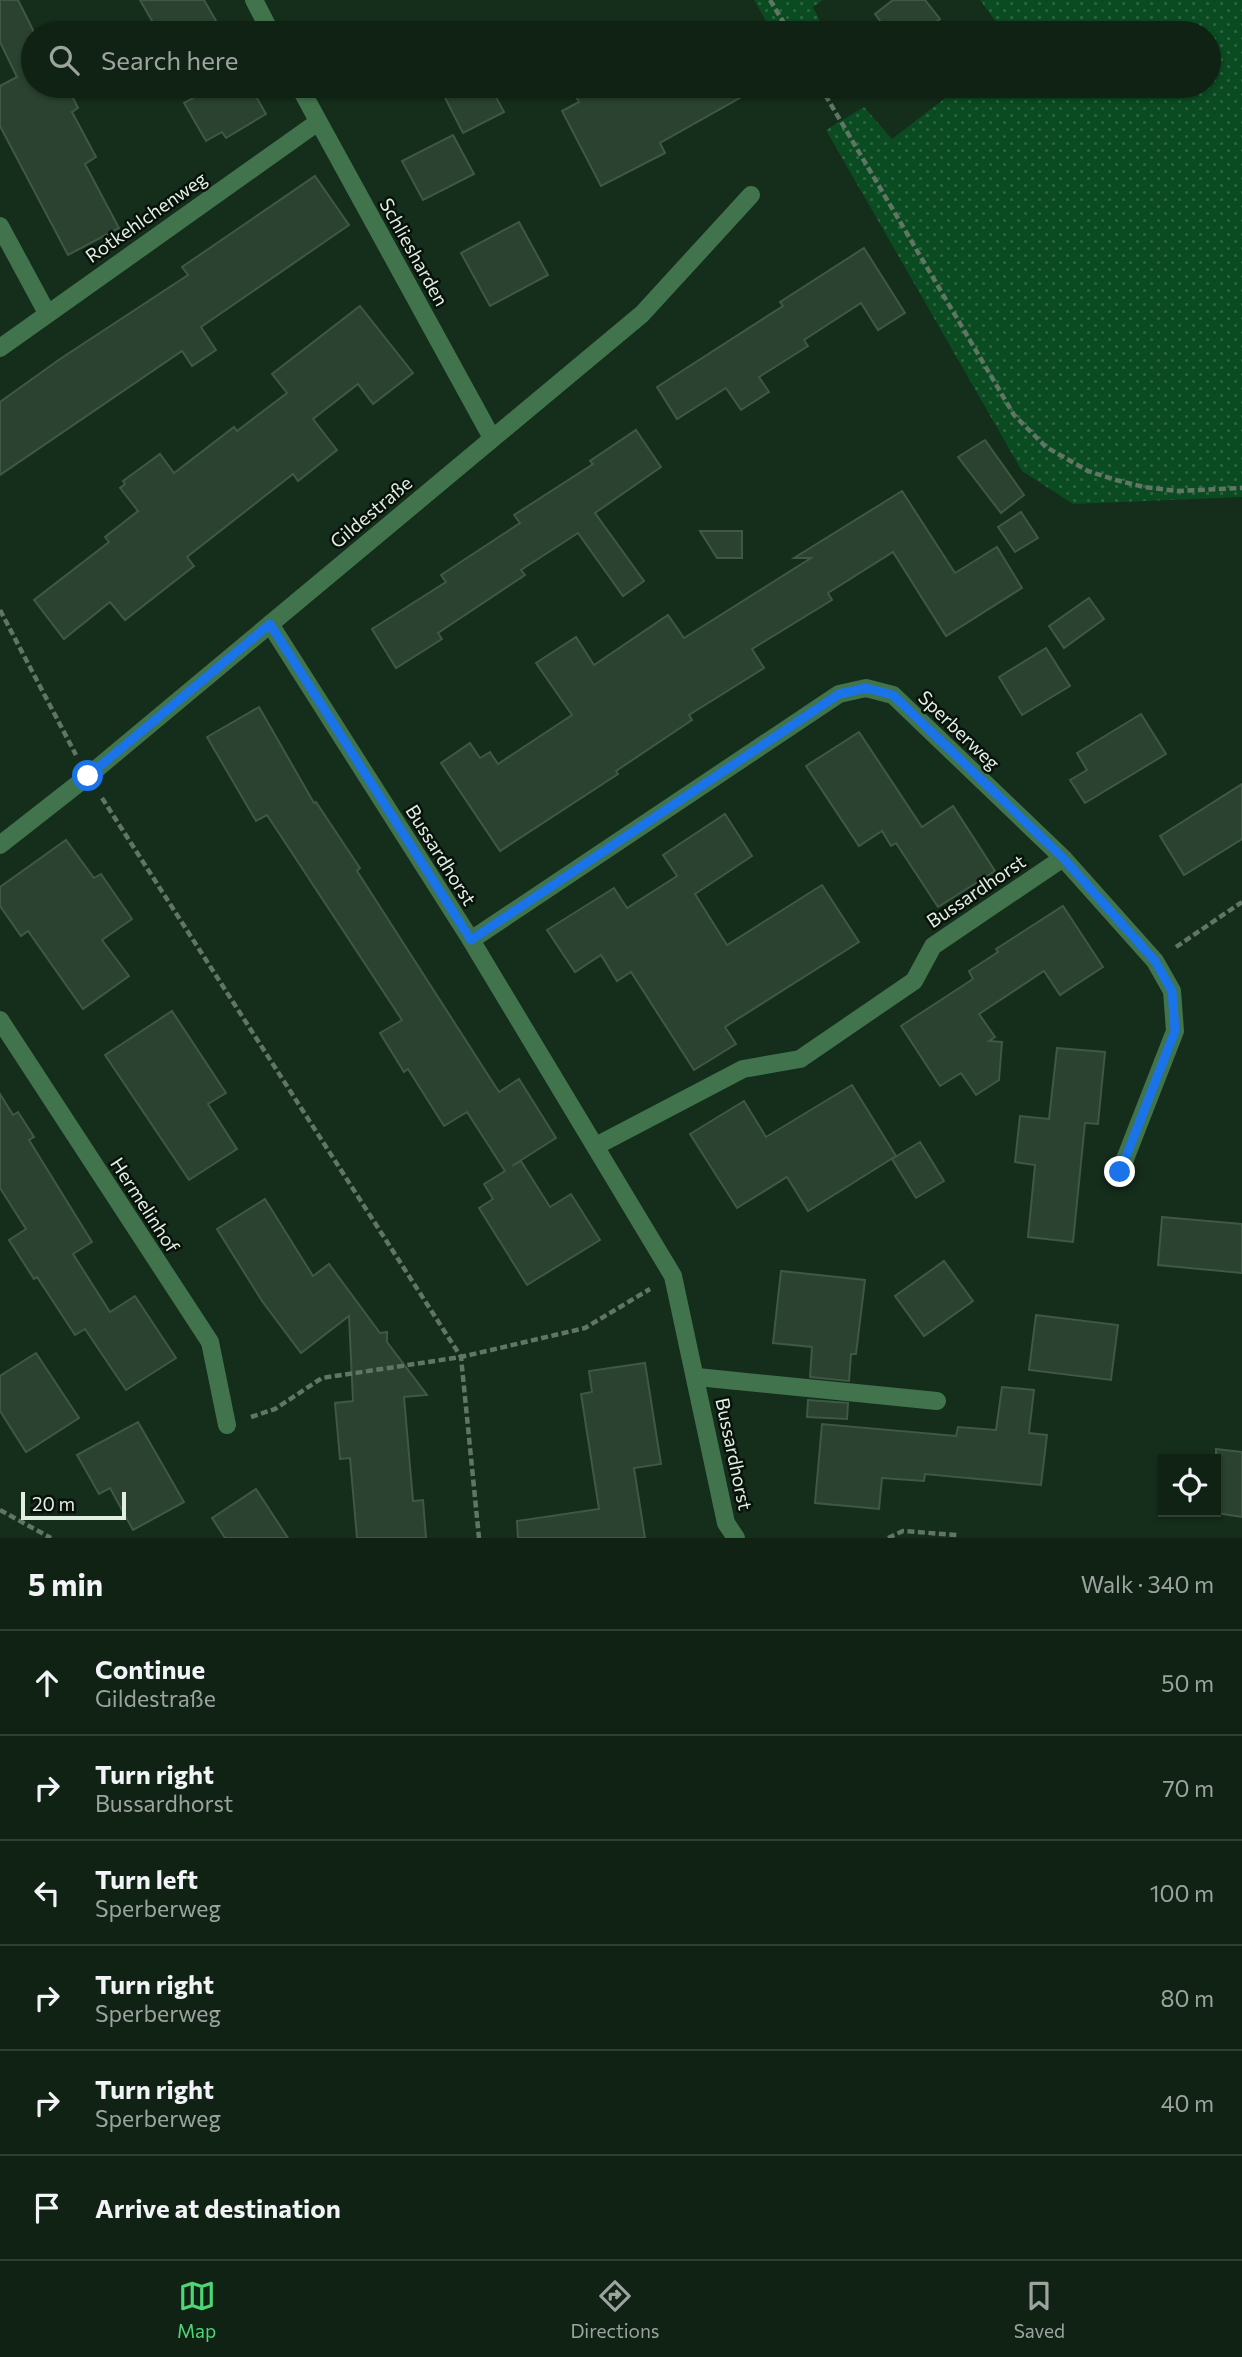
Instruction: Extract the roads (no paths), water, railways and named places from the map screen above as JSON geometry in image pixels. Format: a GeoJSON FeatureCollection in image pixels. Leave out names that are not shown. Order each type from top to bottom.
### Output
{"type":"FeatureCollection","features":[{"type":"Feature","properties":{"kind":"street"},"geometry":{"type":"LineString","coordinates":[[254,0],[265,21]]}},
{"type":"Feature","properties":{"kind":"street","name":"Schliesharden"},"geometry":{"type":"LineString","coordinates":[[305,98],[492,438]]}},
{"type":"Feature","properties":{"kind":"street","name":"Rotkehlchenweg"},"geometry":{"type":"LineString","coordinates":[[0,348],[318,122]]}},
{"type":"Feature","properties":{"kind":"street","name":"Gildestraße"},"geometry":{"type":"LineString","coordinates":[[0,845],[88,776],[642,314],[751,195]]}},
{"type":"Feature","properties":{"kind":"street"},"geometry":{"type":"LineString","coordinates":[[0,226],[47,313]]}},
{"type":"Feature","properties":{"kind":"street","name":"Bussardhorst"},"geometry":{"type":"LineString","coordinates":[[270,624],[471,940],[673,1276],[726,1522],[736,1538]]}},
{"type":"Feature","properties":{"kind":"street","name":"Sperberweg"},"geometry":{"type":"LineString","coordinates":[[471,940],[839,694],[866,688],[893,695],[1063,858],[1155,961],[1172,991],[1175,1031],[1120,1172]]}},
{"type":"Feature","properties":{"kind":"street","name":"Bussardhorst"},"geometry":{"type":"LineString","coordinates":[[596,1146],[743,1069],[800,1059],[914,981],[933,946],[1063,858]]}},
{"type":"Feature","properties":{"kind":"street","name":"Hermelinhof"},"geometry":{"type":"LineString","coordinates":[[0,1020],[209,1342],[227,1425]]}},
{"type":"Feature","properties":{"kind":"street","name":"Bussardhorst"},"geometry":{"type":"LineString","coordinates":[[696,1377],[937,1401]]}}]}
